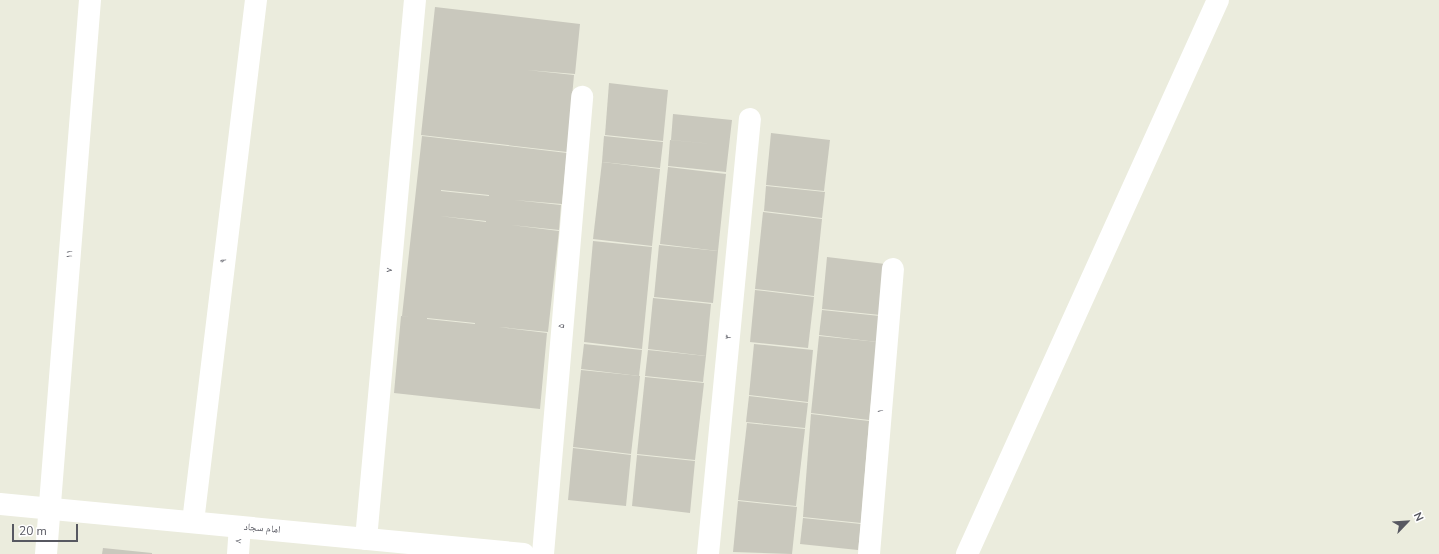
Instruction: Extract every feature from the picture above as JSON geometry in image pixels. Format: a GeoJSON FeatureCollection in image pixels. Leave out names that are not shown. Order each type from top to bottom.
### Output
{"type":"FeatureCollection","features":[{"type":"Feature","properties":{"kind":"street","name":"۱۱"},"geometry":{"type":"LineString","coordinates":[[46,554],[90,0]]}},
{"type":"Feature","properties":{"kind":"street","name":"۹"},"geometry":{"type":"LineString","coordinates":[[193,522],[256,0]]}},
{"type":"Feature","properties":{"kind":"street","name":"۷"},"geometry":{"type":"LineString","coordinates":[[366,539],[415,0]]}},
{"type":"Feature","properties":{"kind":"street"},"geometry":{"type":"LineString","coordinates":[[968,554],[1218,0]]}},
{"type":"Feature","properties":{"kind":"street","name":"۵"},"geometry":{"type":"LineString","coordinates":[[543,554],[582,97]]}},
{"type":"Feature","properties":{"kind":"street","name":"۳"},"geometry":{"type":"LineString","coordinates":[[708,554],[750,119]]}},
{"type":"Feature","properties":{"kind":"street","name":"۱"},"geometry":{"type":"LineString","coordinates":[[870,554],[893,269]]}},
{"type":"Feature","properties":{"kind":"street","name":"امام سجاد"},"geometry":{"type":"LineString","coordinates":[[0,504],[366,539],[426,549],[524,554]]}},
{"type":"Feature","properties":{"kind":"street","name":"۸"},"geometry":{"type":"LineString","coordinates":[[238,554],[240,527]]}},
{"type":"Feature","properties":{"kind":"building"},"geometry":{"type":"Polygon","coordinates":[[[435,7],[580,24],[575,74],[527,70],[574,75],[567,152],[421,135],[435,7]]]}},
{"type":"Feature","properties":{"kind":"building"},"geometry":{"type":"Polygon","coordinates":[[[609,83],[668,90],[663,141],[605,135],[609,83]]]}},
{"type":"Feature","properties":{"kind":"building"},"geometry":{"type":"Polygon","coordinates":[[[673,114],[732,120],[726,172],[668,166],[670,140],[723,145],[671,140],[673,114]]]}},
{"type":"Feature","properties":{"kind":"building"},"geometry":{"type":"Polygon","coordinates":[[[771,133],[830,140],[824,191],[766,185],[771,133]]]}},
{"type":"Feature","properties":{"kind":"building"},"geometry":{"type":"Polygon","coordinates":[[[422,136],[567,153],[562,204],[514,200],[561,205],[559,230],[511,225],[559,231],[548,332],[499,327],[547,333],[540,409],[394,393],[401,316],[411,317],[402,316],[422,136]],[[441,191],[489,196],[489,195],[441,191]],[[440,216],[486,222],[486,221],[440,216]],[[427,318],[427,319],[475,324],[427,318]]]}},
{"type":"Feature","properties":{"kind":"building"},"geometry":{"type":"Polygon","coordinates":[[[604,136],[663,142],[660,168],[602,162],[604,136]]]}},
{"type":"Feature","properties":{"kind":"building"},"geometry":{"type":"Polygon","coordinates":[[[602,162],[660,169],[652,246],[593,239],[602,162]]]}},
{"type":"Feature","properties":{"kind":"building"},"geometry":{"type":"Polygon","coordinates":[[[668,167],[726,174],[718,251],[660,244],[668,167]]]}},
{"type":"Feature","properties":{"kind":"building"},"geometry":{"type":"Polygon","coordinates":[[[766,186],[825,192],[822,218],[764,211],[766,186]]]}},
{"type":"Feature","properties":{"kind":"building"},"geometry":{"type":"Polygon","coordinates":[[[763,212],[822,219],[814,296],[755,289],[763,212]]]}},
{"type":"Feature","properties":{"kind":"building"},"geometry":{"type":"Polygon","coordinates":[[[593,241],[652,247],[642,349],[584,342],[593,241]]]}},
{"type":"Feature","properties":{"kind":"building"},"geometry":{"type":"Polygon","coordinates":[[[659,245],[718,251],[713,303],[654,297],[659,245]]]}},
{"type":"Feature","properties":{"kind":"building"},"geometry":{"type":"Polygon","coordinates":[[[827,257],[885,264],[880,315],[822,309],[827,257]]]}},
{"type":"Feature","properties":{"kind":"building"},"geometry":{"type":"Polygon","coordinates":[[[755,290],[814,297],[808,348],[750,342],[755,290]]]}},
{"type":"Feature","properties":{"kind":"building"},"geometry":{"type":"Polygon","coordinates":[[[653,298],[711,304],[706,356],[648,349],[653,298]]]}},
{"type":"Feature","properties":{"kind":"building"},"geometry":{"type":"Polygon","coordinates":[[[822,310],[880,316],[877,342],[819,335],[822,310]]]}},
{"type":"Feature","properties":{"kind":"building"},"geometry":{"type":"Polygon","coordinates":[[[819,336],[878,342],[869,420],[811,413],[819,336]]]}},
{"type":"Feature","properties":{"kind":"building"},"geometry":{"type":"Polygon","coordinates":[[[584,344],[642,350],[639,376],[581,369],[584,344]]]}},
{"type":"Feature","properties":{"kind":"building"},"geometry":{"type":"Polygon","coordinates":[[[754,344],[813,350],[808,402],[749,395],[754,344]]]}},
{"type":"Feature","properties":{"kind":"building"},"geometry":{"type":"Polygon","coordinates":[[[648,350],[706,356],[703,382],[645,376],[648,350]]]}},
{"type":"Feature","properties":{"kind":"building"},"geometry":{"type":"Polygon","coordinates":[[[581,370],[640,376],[631,454],[573,447],[581,370]]]}},
{"type":"Feature","properties":{"kind":"building"},"geometry":{"type":"Polygon","coordinates":[[[645,377],[704,383],[695,460],[637,454],[645,377]]]}},
{"type":"Feature","properties":{"kind":"building"},"geometry":{"type":"Polygon","coordinates":[[[749,396],[808,403],[805,428],[746,422],[749,396]]]}},
{"type":"Feature","properties":{"kind":"building"},"geometry":{"type":"Polygon","coordinates":[[[811,414],[869,421],[861,523],[803,517],[811,414]]]}},
{"type":"Feature","properties":{"kind":"building"},"geometry":{"type":"Polygon","coordinates":[[[747,423],[805,429],[796,506],[738,500],[747,423]]]}},
{"type":"Feature","properties":{"kind":"building"},"geometry":{"type":"Polygon","coordinates":[[[573,448],[631,455],[626,506],[568,500],[573,448]]]}},
{"type":"Feature","properties":{"kind":"building"},"geometry":{"type":"Polygon","coordinates":[[[637,455],[695,461],[690,513],[632,506],[637,455]]]}},
{"type":"Feature","properties":{"kind":"building"},"geometry":{"type":"Polygon","coordinates":[[[738,501],[797,507],[792,554],[733,552],[738,501]]]}},
{"type":"Feature","properties":{"kind":"building"},"geometry":{"type":"Polygon","coordinates":[[[803,518],[861,524],[858,550],[800,544],[803,518]]]}},
{"type":"Feature","properties":{"kind":"building"},"geometry":{"type":"Polygon","coordinates":[[[103,548],[152,553],[152,554],[102,554],[103,548]]]}}]}
